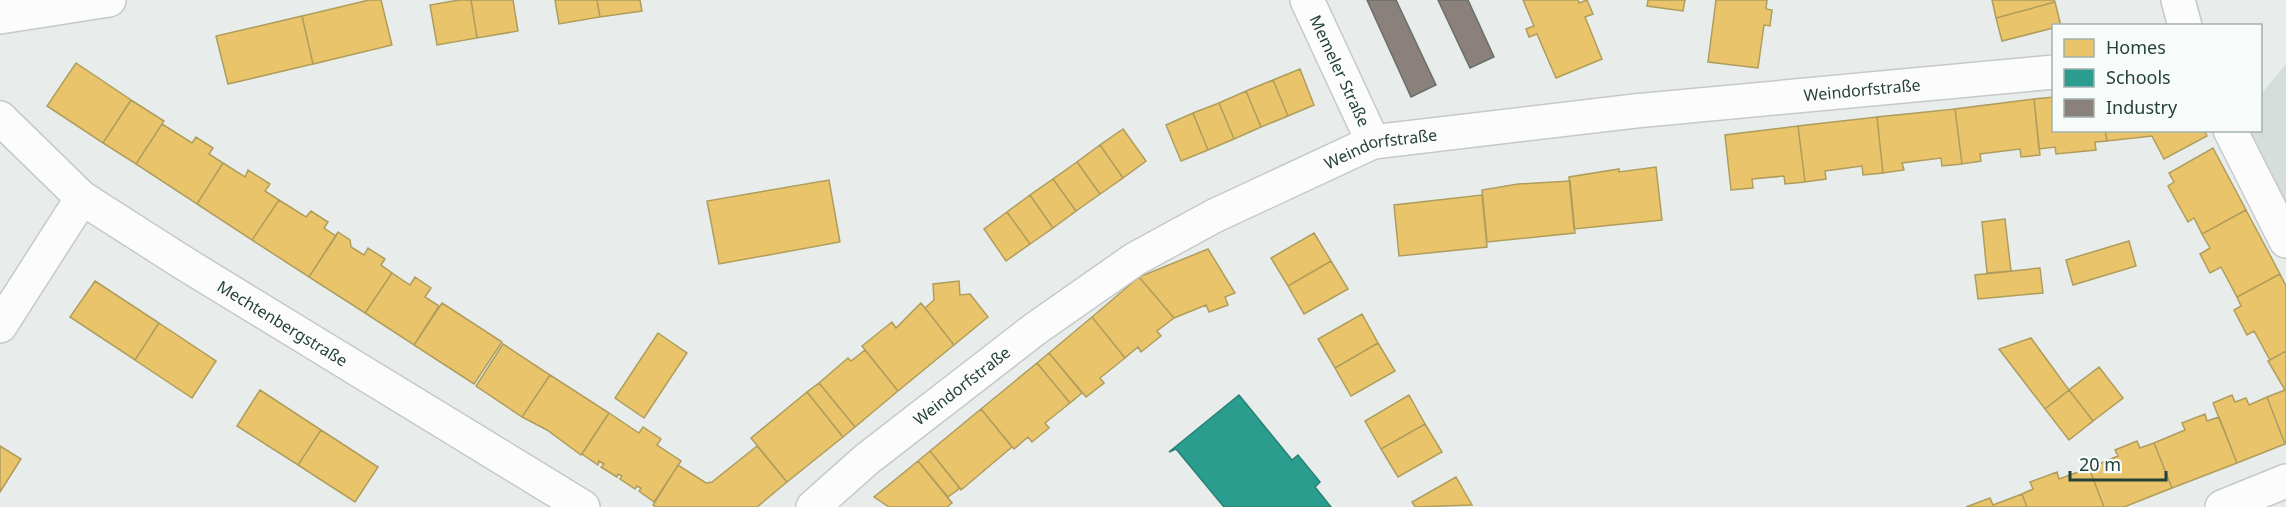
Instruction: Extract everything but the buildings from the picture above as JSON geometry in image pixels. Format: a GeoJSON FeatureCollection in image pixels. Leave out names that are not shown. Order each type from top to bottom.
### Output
{"type":"FeatureCollection","features":[{"type":"Feature","properties":{"kind":"street"},"geometry":{"type":"LineString","coordinates":[[0,17],[109,0]]}},
{"type":"Feature","properties":{"kind":"street","name":"Memeler Straße"},"geometry":{"type":"LineString","coordinates":[[1307,0],[1374,142]]}},
{"type":"Feature","properties":{"kind":"street"},"geometry":{"type":"LineString","coordinates":[[2178,0],[2184,24]]}},
{"type":"Feature","properties":{"kind":"street","name":"Weindorfstraße"},"geometry":{"type":"LineString","coordinates":[[813,507],[867,459],[1035,329],[1135,259],[1214,216],[1374,142],[1635,111],[2052,72]]}},
{"type":"Feature","properties":{"kind":"street","name":"Mechtenbergstraße"},"geometry":{"type":"LineString","coordinates":[[0,118],[82,198],[182,262],[583,507]]}},
{"type":"Feature","properties":{"kind":"street"},"geometry":{"type":"LineString","coordinates":[[2231,132],[2286,241]]}},
{"type":"Feature","properties":{"kind":"street"},"geometry":{"type":"LineString","coordinates":[[0,326],[82,198]]}},
{"type":"Feature","properties":{"kind":"street"},"geometry":{"type":"LineString","coordinates":[[2222,507],[2286,481]]}},
{"type":"Feature","properties":{"kind":"shaded area"},"geometry":{"type":"Polygon","coordinates":[[[2286,64],[2286,228],[2238,132],[2262,132],[2262,93],[2286,64]]]}}]}
